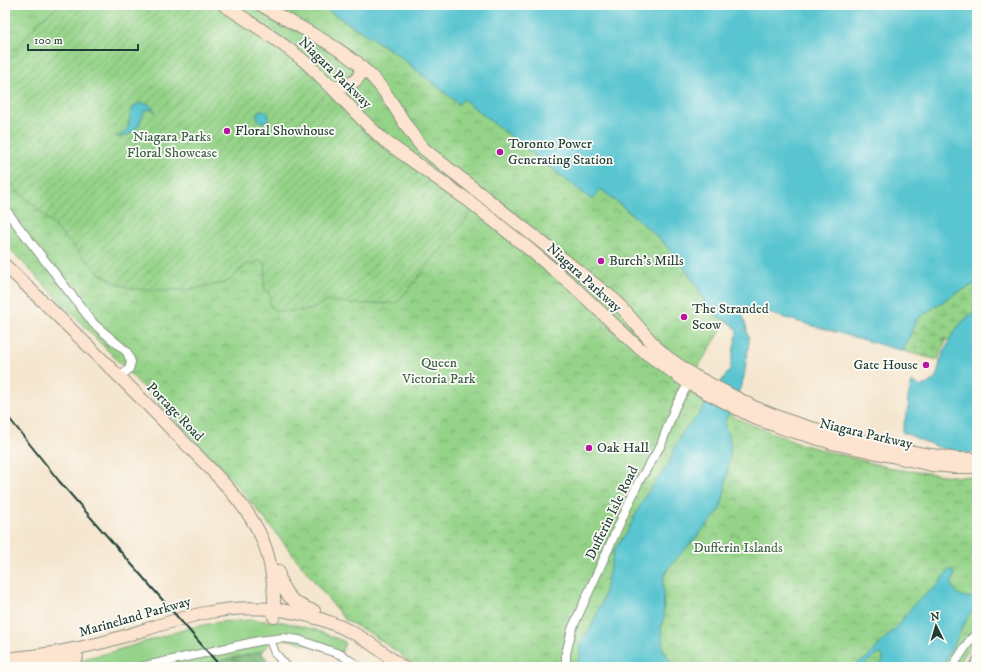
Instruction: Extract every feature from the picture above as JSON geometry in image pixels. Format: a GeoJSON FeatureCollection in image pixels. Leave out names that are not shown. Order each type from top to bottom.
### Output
{"type":"FeatureCollection","features":[{"type":"Feature","properties":{"kind":"main road","name":"Niagara Parkway"},"geometry":{"type":"LineString","coordinates":[[224,5],[286,46],[386,142],[491,218],[572,285],[639,348],[775,426],[862,451],[932,465],[977,467]]}},
{"type":"Feature","properties":{"kind":"main road","name":"Niagara Parkway"},"geometry":{"type":"LineString","coordinates":[[261,5],[332,46],[356,62],[378,84],[410,134],[424,149],[616,301],[656,346],[691,379]]}},
{"type":"Feature","properties":{"kind":"main road"},"geometry":{"type":"LineString","coordinates":[[326,84],[333,87],[338,87],[354,82],[360,73],[360,67],[356,62]]}},
{"type":"Feature","properties":{"kind":"main road","name":"Portage Road"},"geometry":{"type":"LineString","coordinates":[[5,266],[46,304],[206,464],[246,510],[266,547],[273,583],[274,613]]}},
{"type":"Feature","properties":{"kind":"main road","name":"Niagara Parkway"},"geometry":{"type":"LineString","coordinates":[[739,405],[789,421],[862,441],[938,457],[977,459]]}},
{"type":"Feature","properties":{"kind":"main road"},"geometry":{"type":"LineString","coordinates":[[206,464],[229,482],[258,517],[269,540],[281,584],[289,597],[301,606],[338,620],[369,636],[395,653],[409,667]]}},
{"type":"Feature","properties":{"kind":"main road","name":"Marineland Parkway"},"geometry":{"type":"LineString","coordinates":[[5,659],[42,655],[79,648],[204,613],[230,609],[274,613]]}},
{"type":"Feature","properties":{"kind":"main road"},"geometry":{"type":"LineString","coordinates":[[274,613],[304,622],[340,636],[364,649],[388,667]]}},
{"type":"Feature","properties":{"kind":"main road"},"geometry":{"type":"LineString","coordinates":[[274,613],[312,616],[344,628],[374,646],[402,667]]}},
{"type":"Feature","properties":{"kind":"main road","name":"Marineland Parkway"},"geometry":{"type":"LineString","coordinates":[[27,667],[102,651],[206,621],[274,613]]}},
{"type":"Feature","properties":{"kind":"street"},"geometry":{"type":"LineString","coordinates":[[5,209],[94,324],[127,352],[131,362],[129,369],[120,377]]}},
{"type":"Feature","properties":{"kind":"street","name":"Dufferin Isle Road"},"geometry":{"type":"LineString","coordinates":[[566,667],[566,654],[572,630],[638,483],[661,446],[675,407],[691,379]]}},
{"type":"Feature","properties":{"kind":"street"},"geometry":{"type":"LineString","coordinates":[[952,667],[977,632]]}},
{"type":"Feature","properties":{"kind":"street"},"geometry":{"type":"LineString","coordinates":[[141,667],[259,641],[283,638],[298,640],[342,655],[359,667]]}},
{"type":"Feature","properties":{"kind":"street"},"geometry":{"type":"LineString","coordinates":[[270,640],[274,653],[287,667]]}},
{"type":"Feature","properties":{"kind":"street"},"geometry":{"type":"LineString","coordinates":[[974,667],[977,661]]}},
{"type":"Feature","properties":{"kind":"green space","name":"Queen Victoria Park"},"geometry":{"type":"Polygon","coordinates":[[[5,5],[319,5],[394,52],[459,104],[463,99],[592,200],[601,189],[663,242],[684,267],[697,286],[709,311],[727,321],[685,388],[738,419],[797,443],[894,469],[960,477],[977,476],[977,638],[974,640],[957,667],[415,667],[399,653],[370,633],[345,620],[247,497],[5,244],[5,5]]]}},
{"type":"Feature","properties":{"kind":"green space","name":"Niagara Parks Floral Showcase"},"geometry":{"type":"Polygon","coordinates":[[[60,5],[216,5],[298,61],[357,121],[363,131],[392,155],[396,154],[474,209],[397,303],[358,304],[326,301],[313,309],[300,311],[276,311],[271,307],[269,302],[271,297],[264,286],[266,268],[264,263],[259,261],[246,265],[231,279],[224,283],[187,290],[147,290],[129,288],[116,283],[98,272],[33,204],[17,191],[5,175],[5,63],[39,21],[60,5]]]}},
{"type":"Feature","properties":{"kind":"green space"},"geometry":{"type":"Polygon","coordinates":[[[977,283],[977,309],[963,321],[949,341],[942,338],[946,341],[938,360],[903,351],[916,319],[954,294],[977,283]]]}},
{"type":"Feature","properties":{"kind":"green space"},"geometry":{"type":"Polygon","coordinates":[[[250,620],[283,622],[316,630],[345,642],[341,654],[276,636],[261,652],[192,667],[47,667],[108,653],[193,627],[220,622],[250,620]]]}},
{"type":"Feature","properties":{"kind":"green space"},"geometry":{"type":"Polygon","coordinates":[[[977,644],[977,667],[962,667],[977,644]]]}},
{"type":"Feature","properties":{"kind":"green space"},"geometry":{"type":"Polygon","coordinates":[[[261,652],[273,667],[192,667],[261,652]]]}},
{"type":"Feature","properties":{"kind":"water"},"geometry":{"type":"Polygon","coordinates":[[[319,5],[977,5],[977,283],[954,294],[917,319],[903,351],[746,307],[742,314],[746,325],[749,342],[744,377],[724,423],[731,447],[723,500],[718,513],[671,565],[663,579],[664,617],[661,627],[663,649],[674,667],[578,667],[581,643],[591,627],[603,599],[614,550],[626,533],[646,495],[668,465],[682,433],[699,414],[730,369],[737,332],[734,326],[709,312],[697,286],[684,267],[663,242],[601,189],[592,200],[463,99],[459,104],[394,52],[319,5]]]}},
{"type":"Feature","properties":{"kind":"water"},"geometry":{"type":"Polygon","coordinates":[[[140,103],[149,104],[156,112],[148,109],[146,110],[140,123],[133,132],[116,137],[123,134],[126,130],[129,125],[132,110],[140,103]]]}},
{"type":"Feature","properties":{"kind":"water"},"geometry":{"type":"Polygon","coordinates":[[[261,110],[265,110],[269,116],[265,122],[261,122],[257,118],[257,114],[261,110]]]}},
{"type":"Feature","properties":{"kind":"water"},"geometry":{"type":"Polygon","coordinates":[[[977,309],[977,453],[957,452],[938,447],[902,432],[912,382],[920,387],[929,383],[935,378],[940,361],[953,333],[963,321],[977,309]]]}},
{"type":"Feature","properties":{"kind":"water"},"geometry":{"type":"Polygon","coordinates":[[[951,569],[954,574],[952,584],[955,591],[964,597],[975,597],[977,599],[977,607],[969,615],[942,667],[877,667],[883,661],[883,656],[880,654],[876,655],[862,667],[853,667],[868,657],[899,624],[914,604],[936,587],[951,569]]]}},
{"type":"Feature","properties":{"kind":"railway"},"geometry":{"type":"LineString","coordinates":[[5,413],[59,481],[221,667]]}},
{"type":"Feature","properties":{"kind":"place","name":"Floral Showhouse"},"geometry":{"type":"Point","coordinates":[227,131]}},
{"type":"Feature","properties":{"kind":"place","name":"Toronto Power Generating Station"},"geometry":{"type":"Point","coordinates":[500,152]}},
{"type":"Feature","properties":{"kind":"place","name":"Burch’s Mills"},"geometry":{"type":"Point","coordinates":[601,261]}},
{"type":"Feature","properties":{"kind":"place","name":"The Stranded Scow"},"geometry":{"type":"Point","coordinates":[684,317]}},
{"type":"Feature","properties":{"kind":"place","name":"Gate House"},"geometry":{"type":"Point","coordinates":[926,365]}},
{"type":"Feature","properties":{"kind":"place","name":"Oak Hall"},"geometry":{"type":"Point","coordinates":[589,448]}},
{"type":"Feature","properties":{"kind":"park label","name":"Dufferin Islands"},"geometry":{"type":"Point","coordinates":[738,548]}}]}
